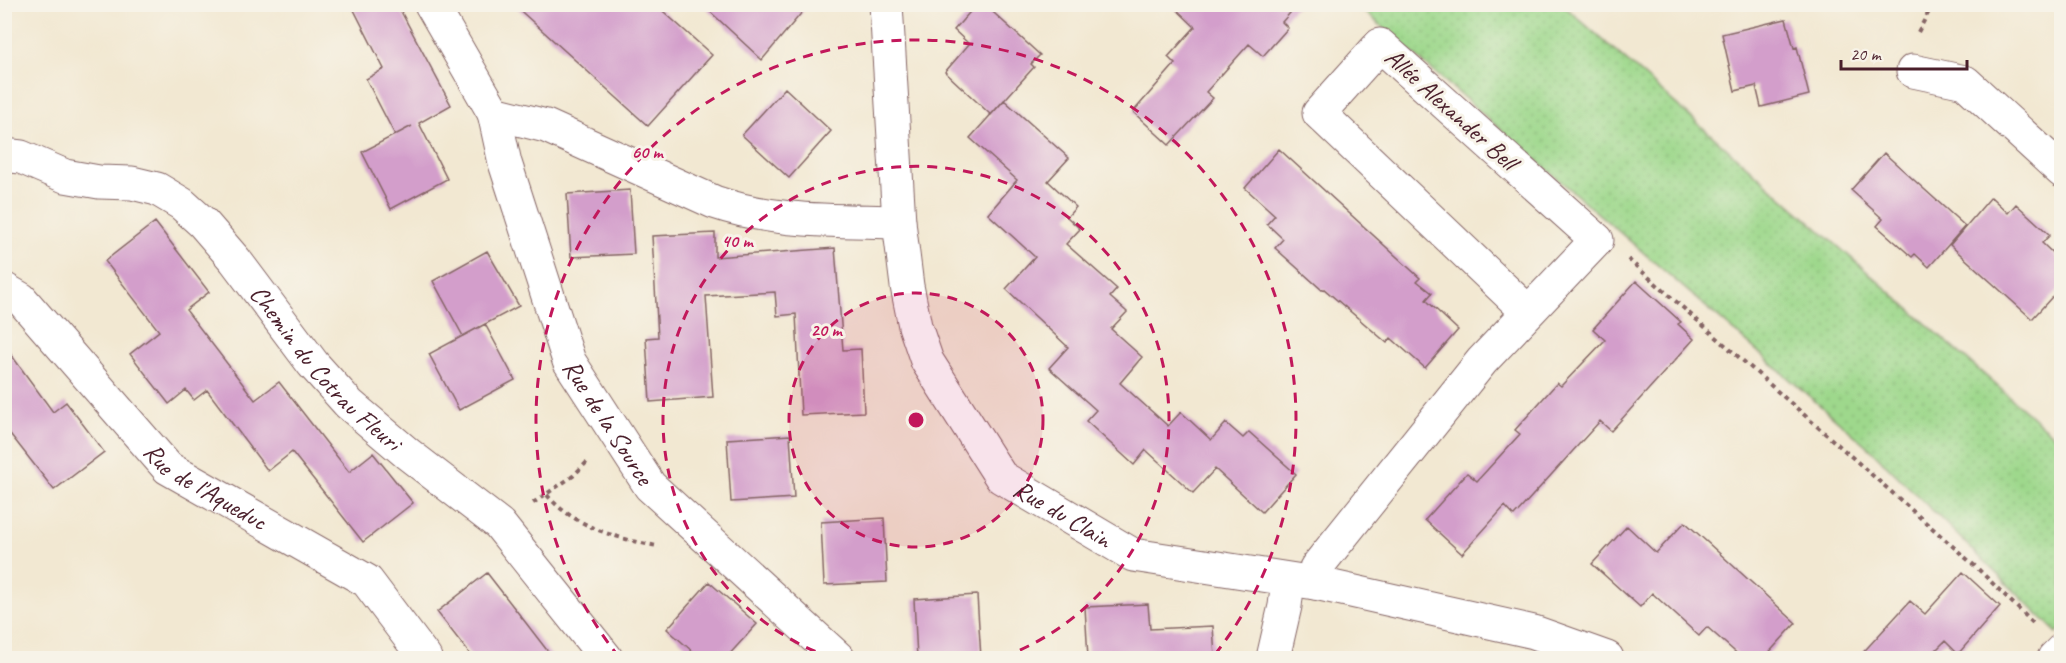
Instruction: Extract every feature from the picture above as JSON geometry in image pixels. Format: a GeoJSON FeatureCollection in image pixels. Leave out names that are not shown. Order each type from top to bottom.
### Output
{"type":"FeatureCollection","features":[{"type":"Feature","properties":{"kind":"street","name":"Rue de la Source"},"geometry":{"type":"LineString","coordinates":[[431,4],[494,113],[505,163],[569,362],[650,486],[838,658]]}},
{"type":"Feature","properties":{"kind":"street","name":"Rue du Clain"},"geometry":{"type":"LineString","coordinates":[[886,4],[899,222],[907,286],[915,326],[927,361],[1001,477],[1133,555],[1302,581],[1534,632],[1607,658]]}},
{"type":"Feature","properties":{"kind":"street","name":"Allée Alexander Bell"},"geometry":{"type":"LineString","coordinates":[[1528,312],[1319,113],[1380,45],[1597,240]]}},
{"type":"Feature","properties":{"kind":"street"},"geometry":{"type":"LineString","coordinates":[[1912,71],[1965,82],[2061,171]]}},
{"type":"Feature","properties":{"kind":"street"},"geometry":{"type":"LineString","coordinates":[[494,113],[546,126],[714,202],[737,209],[792,219],[899,222]]}},
{"type":"Feature","properties":{"kind":"street","name":"Chemin du Cotrau Fleuri"},"geometry":{"type":"LineString","coordinates":[[8,155],[65,176],[99,182],[132,183],[157,189],[182,204],[235,260],[313,364],[349,404],[408,454],[499,524],[606,658]]}},
{"type":"Feature","properties":{"kind":"street"},"geometry":{"type":"LineString","coordinates":[[1273,658],[1285,606],[1302,581],[1316,568],[1482,362],[1597,240]]}},
{"type":"Feature","properties":{"kind":"street","name":"Rue de l'Aqueduc"},"geometry":{"type":"LineString","coordinates":[[4,289],[21,299],[168,468],[367,581],[425,658]]}},
{"type":"Feature","properties":{"kind":"street"},"geometry":{"type":"LineString","coordinates":[[2054,658],[2061,650]]}},
{"type":"Feature","properties":{"kind":"path"},"geometry":{"type":"LineString","coordinates":[[1597,240],[1624,256],[1651,279],[1975,566],[2061,650]]}},
{"type":"Feature","properties":{"kind":"path"},"geometry":{"type":"LineString","coordinates":[[596,454],[573,476],[547,495],[567,514],[609,534],[660,547]]}},
{"type":"Feature","properties":{"kind":"green space"},"geometry":{"type":"Polygon","coordinates":[[[1357,5],[1563,5],[2061,442],[2062,627],[2057,633],[1868,447],[1357,5]]]}},
{"type":"Feature","properties":{"kind":"building"},"geometry":{"type":"Polygon","coordinates":[[[351,4],[397,4],[451,105],[419,123],[447,179],[391,209],[362,152],[395,135],[366,79],[384,69],[351,4]]]}},
{"type":"Feature","properties":{"kind":"building"},"geometry":{"type":"Polygon","coordinates":[[[513,4],[655,4],[712,55],[648,126],[513,4]]]}},
{"type":"Feature","properties":{"kind":"building"},"geometry":{"type":"Polygon","coordinates":[[[702,4],[809,4],[762,60],[702,4]]]}},
{"type":"Feature","properties":{"kind":"building"},"geometry":{"type":"Polygon","coordinates":[[[977,4],[984,4],[1040,55],[1031,64],[1034,67],[991,115],[945,72],[969,44],[954,30],[977,4]]]}},
{"type":"Feature","properties":{"kind":"building"},"geometry":{"type":"Polygon","coordinates":[[[1171,4],[1298,4],[1282,22],[1288,28],[1263,56],[1249,44],[1206,92],[1213,98],[1169,145],[1133,112],[1175,64],[1168,57],[1195,27],[1171,4]]]}},
{"type":"Feature","properties":{"kind":"building"},"geometry":{"type":"Polygon","coordinates":[[[1786,19],[1794,48],[1797,47],[1809,95],[1761,107],[1756,86],[1735,91],[1722,34],[1786,19]]]}},
{"type":"Feature","properties":{"kind":"building"},"geometry":{"type":"Polygon","coordinates":[[[785,88],[831,131],[789,178],[742,135],[785,88]]]}},
{"type":"Feature","properties":{"kind":"building"},"geometry":{"type":"Polygon","coordinates":[[[1004,100],[1069,158],[1048,181],[1076,207],[1067,217],[1080,229],[1066,244],[1117,289],[1110,297],[1127,312],[1111,329],[1142,357],[1120,383],[1168,426],[1181,412],[1211,440],[1226,423],[1243,438],[1249,432],[1296,474],[1262,512],[1215,469],[1193,493],[1146,450],[1134,465],[1086,421],[1096,410],[1049,368],[1068,347],[1006,289],[1035,257],[988,214],[1017,180],[970,138],[1004,100]]]}},
{"type":"Feature","properties":{"kind":"building"},"geometry":{"type":"Polygon","coordinates":[[[1279,149],[1420,278],[1417,281],[1432,293],[1426,300],[1458,330],[1425,368],[1391,338],[1387,343],[1275,248],[1283,239],[1267,224],[1275,215],[1245,188],[1279,149]]]}},
{"type":"Feature","properties":{"kind":"building"},"geometry":{"type":"Polygon","coordinates":[[[1884,153],[1965,226],[1929,267],[1915,254],[1912,257],[1877,226],[1883,219],[1851,190],[1884,153]]]}},
{"type":"Feature","properties":{"kind":"building"},"geometry":{"type":"Polygon","coordinates":[[[630,190],[634,254],[571,257],[567,194],[630,190]]]}},
{"type":"Feature","properties":{"kind":"building"},"geometry":{"type":"Polygon","coordinates":[[[1991,197],[2008,213],[2016,204],[2050,235],[2042,243],[2061,261],[2061,287],[2032,319],[1950,245],[1991,197]]]}},
{"type":"Feature","properties":{"kind":"building"},"geometry":{"type":"Polygon","coordinates":[[[155,222],[209,292],[186,310],[255,400],[279,382],[349,472],[373,453],[413,503],[363,542],[292,452],[268,471],[207,390],[194,400],[186,390],[169,404],[130,354],[159,331],[105,261],[155,222]]]}},
{"type":"Feature","properties":{"kind":"building"},"geometry":{"type":"Polygon","coordinates":[[[715,233],[715,257],[835,248],[843,350],[861,349],[864,412],[801,415],[796,314],[777,316],[775,292],[706,296],[713,397],[650,402],[646,338],[658,337],[652,236],[715,233]]]}},
{"type":"Feature","properties":{"kind":"building"},"geometry":{"type":"Polygon","coordinates":[[[487,251],[519,306],[463,336],[433,281],[487,251]]]}},
{"type":"Feature","properties":{"kind":"building"},"geometry":{"type":"Polygon","coordinates":[[[1636,281],[1681,322],[1678,324],[1694,339],[1611,431],[1600,421],[1514,516],[1505,506],[1462,554],[1425,520],[1467,473],[1477,481],[1520,434],[1515,430],[1557,383],[1561,386],[1605,340],[1593,329],[1636,281]]]}},
{"type":"Feature","properties":{"kind":"building"},"geometry":{"type":"Polygon","coordinates":[[[485,324],[515,380],[459,410],[429,354],[485,324]]]}},
{"type":"Feature","properties":{"kind":"building"},"geometry":{"type":"Polygon","coordinates":[[[4,345],[53,412],[66,402],[104,452],[54,490],[4,426],[4,345]]]}},
{"type":"Feature","properties":{"kind":"building"},"geometry":{"type":"Polygon","coordinates":[[[790,435],[794,498],[731,502],[727,439],[790,435]]]}},
{"type":"Feature","properties":{"kind":"building"},"geometry":{"type":"Polygon","coordinates":[[[884,518],[887,582],[824,585],[821,522],[884,518]]]}},
{"type":"Feature","properties":{"kind":"building"},"geometry":{"type":"Polygon","coordinates":[[[1685,522],[1796,623],[1764,658],[1742,658],[1707,627],[1699,636],[1652,593],[1640,607],[1592,564],[1627,526],[1656,553],[1685,522]]]}},
{"type":"Feature","properties":{"kind":"building"},"geometry":{"type":"Polygon","coordinates":[[[1963,572],[2000,606],[1958,654],[1945,641],[1928,658],[1858,658],[1910,601],[1925,614],[1963,572]]]}},
{"type":"Feature","properties":{"kind":"building"},"geometry":{"type":"Polygon","coordinates":[[[487,573],[553,658],[473,658],[437,612],[487,573]]]}},
{"type":"Feature","properties":{"kind":"building"},"geometry":{"type":"Polygon","coordinates":[[[709,582],[757,624],[726,658],[700,658],[667,629],[709,582]]]}},
{"type":"Feature","properties":{"kind":"building"},"geometry":{"type":"Polygon","coordinates":[[[977,595],[981,658],[917,658],[914,599],[977,595]]]}},
{"type":"Feature","properties":{"kind":"building"},"geometry":{"type":"Polygon","coordinates":[[[1148,604],[1150,629],[1213,626],[1215,658],[1088,658],[1085,607],[1148,604]]]}}]}
